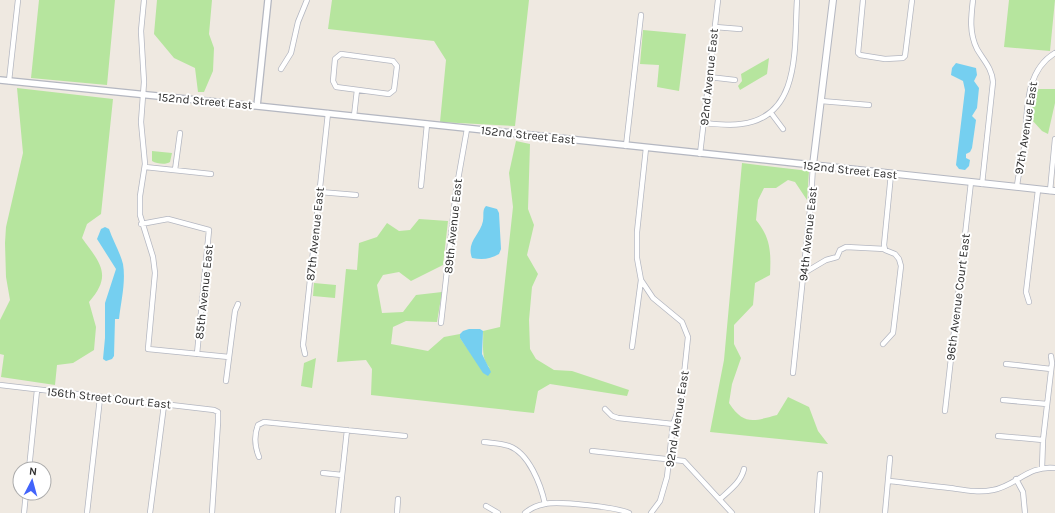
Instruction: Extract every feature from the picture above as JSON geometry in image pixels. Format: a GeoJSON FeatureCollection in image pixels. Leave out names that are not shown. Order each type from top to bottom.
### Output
{"type":"FeatureCollection","features":[{"type":"Feature","properties":{"kind":"main road","name":"94th Avenue East"},"geometry":{"type":"LineString","coordinates":[[813,165],[832,0]]}},
{"type":"Feature","properties":{"kind":"main road","name":"152nd Street East"},"geometry":{"type":"LineString","coordinates":[[813,165],[1052,191]]}},
{"type":"Feature","properties":{"kind":"street"},"geometry":{"type":"LineString","coordinates":[[9,81],[18,0]]}},
{"type":"Feature","properties":{"kind":"street"},"geometry":{"type":"LineString","coordinates":[[144,0],[141,31],[144,60],[141,122],[145,151],[140,196],[141,224],[151,249],[155,273],[148,349],[229,357]]}},
{"type":"Feature","properties":{"kind":"street"},"geometry":{"type":"LineString","coordinates":[[257,106],[268,0]]}},
{"type":"Feature","properties":{"kind":"street"},"geometry":{"type":"LineString","coordinates":[[281,69],[291,53],[298,22],[307,0]]}},
{"type":"Feature","properties":{"kind":"street","name":"92nd Avenue East"},"geometry":{"type":"LineString","coordinates":[[700,154],[718,0]]}},
{"type":"Feature","properties":{"kind":"street"},"geometry":{"type":"LineString","coordinates":[[704,122],[740,125],[759,120],[771,113],[782,101],[788,87],[793,62],[796,0]]}},
{"type":"Feature","properties":{"kind":"street"},"geometry":{"type":"LineString","coordinates":[[863,0],[858,53],[877,58],[904,58],[912,0]]}},
{"type":"Feature","properties":{"kind":"street"},"geometry":{"type":"LineString","coordinates":[[973,0],[970,18],[972,34],[978,49],[989,66],[993,82],[982,184]]}},
{"type":"Feature","properties":{"kind":"street"},"geometry":{"type":"LineString","coordinates":[[626,146],[641,15]]}},
{"type":"Feature","properties":{"kind":"street"},"geometry":{"type":"LineString","coordinates":[[715,27],[740,29]]}},
{"type":"Feature","properties":{"kind":"street","name":"97th Avenue East"},"geometry":{"type":"LineString","coordinates":[[1017,187],[1019,168],[1024,150],[1031,85],[1039,67],[1055,53]]}},
{"type":"Feature","properties":{"kind":"street"},"geometry":{"type":"LineString","coordinates":[[338,55],[392,60],[396,63],[397,66],[394,88],[391,93],[357,90],[338,88],[333,83],[335,59],[338,55]]}},
{"type":"Feature","properties":{"kind":"street"},"geometry":{"type":"LineString","coordinates":[[709,77],[735,80]]}},
{"type":"Feature","properties":{"kind":"street","name":"152nd Street East"},"geometry":{"type":"LineString","coordinates":[[0,80],[813,165]]}},
{"type":"Feature","properties":{"kind":"street"},"geometry":{"type":"LineString","coordinates":[[354,116],[357,90]]}},
{"type":"Feature","properties":{"kind":"street"},"geometry":{"type":"LineString","coordinates":[[821,101],[869,105]]}},
{"type":"Feature","properties":{"kind":"street"},"geometry":{"type":"LineString","coordinates":[[771,113],[783,129]]}},
{"type":"Feature","properties":{"kind":"street","name":"87th Avenue East"},"geometry":{"type":"LineString","coordinates":[[305,354],[303,345],[328,114]]}},
{"type":"Feature","properties":{"kind":"street"},"geometry":{"type":"LineString","coordinates":[[420,186],[427,124]]}},
{"type":"Feature","properties":{"kind":"street","name":"89th Avenue East"},"geometry":{"type":"LineString","coordinates":[[441,323],[456,191],[467,129]]}},
{"type":"Feature","properties":{"kind":"street"},"geometry":{"type":"LineString","coordinates":[[175,170],[180,133]]}},
{"type":"Feature","properties":{"kind":"street"},"geometry":{"type":"LineString","coordinates":[[1052,191],[1055,139]]}},
{"type":"Feature","properties":{"kind":"street"},"geometry":{"type":"LineString","coordinates":[[632,347],[641,280],[637,258],[637,232],[646,148]]}},
{"type":"Feature","properties":{"kind":"street","name":"94th Avenue East"},"geometry":{"type":"LineString","coordinates":[[793,373],[814,176],[813,165]]}},
{"type":"Feature","properties":{"kind":"street"},"geometry":{"type":"LineString","coordinates":[[144,167],[211,174]]}},
{"type":"Feature","properties":{"kind":"street"},"geometry":{"type":"LineString","coordinates":[[885,249],[884,245],[891,174]]}},
{"type":"Feature","properties":{"kind":"street","name":"96th Avenue Court East"},"geometry":{"type":"LineString","coordinates":[[945,411],[971,182]]}},
{"type":"Feature","properties":{"kind":"street"},"geometry":{"type":"LineString","coordinates":[[1029,302],[1026,292],[1038,190]]}},
{"type":"Feature","properties":{"kind":"street"},"geometry":{"type":"LineString","coordinates":[[320,192],[356,195]]}},
{"type":"Feature","properties":{"kind":"street","name":"85th Avenue East"},"geometry":{"type":"LineString","coordinates":[[141,224],[168,219],[209,230],[197,354]]}},
{"type":"Feature","properties":{"kind":"street"},"geometry":{"type":"LineString","coordinates":[[804,273],[826,260],[837,258],[840,250],[846,247],[885,249],[895,254],[899,259],[901,266],[895,327],[892,335],[883,344]]}},
{"type":"Feature","properties":{"kind":"street","name":"92nd Avenue East"},"geometry":{"type":"LineString","coordinates":[[641,280],[653,298],[682,322],[688,337],[681,403],[673,424],[663,494],[651,513]]}},
{"type":"Feature","properties":{"kind":"street"},"geometry":{"type":"LineString","coordinates":[[226,381],[235,311],[238,304]]}},
{"type":"Feature","properties":{"kind":"street"},"geometry":{"type":"LineString","coordinates":[[1042,468],[1043,440],[1051,369],[1051,356]]}},
{"type":"Feature","properties":{"kind":"street"},"geometry":{"type":"LineString","coordinates":[[1006,364],[1051,369]]}},
{"type":"Feature","properties":{"kind":"street","name":"156th Street Court East"},"geometry":{"type":"LineString","coordinates":[[0,385],[100,398],[207,408],[218,412],[212,513]]}},
{"type":"Feature","properties":{"kind":"street"},"geometry":{"type":"LineString","coordinates":[[29,461],[37,390]]}},
{"type":"Feature","properties":{"kind":"street"},"geometry":{"type":"LineString","coordinates":[[87,513],[100,398]]}},
{"type":"Feature","properties":{"kind":"street"},"geometry":{"type":"LineString","coordinates":[[1004,400],[1047,404]]}},
{"type":"Feature","properties":{"kind":"street"},"geometry":{"type":"LineString","coordinates":[[150,513],[164,405]]}},
{"type":"Feature","properties":{"kind":"street"},"geometry":{"type":"LineString","coordinates":[[605,409],[612,416],[618,418],[673,424]]}},
{"type":"Feature","properties":{"kind":"street"},"geometry":{"type":"LineString","coordinates":[[259,457],[255,446],[256,433],[258,425],[264,422],[405,436]]}},
{"type":"Feature","properties":{"kind":"street"},"geometry":{"type":"LineString","coordinates":[[338,513],[347,430]]}},
{"type":"Feature","properties":{"kind":"street"},"geometry":{"type":"LineString","coordinates":[[998,436],[1043,440]]}},
{"type":"Feature","properties":{"kind":"street"},"geometry":{"type":"LineString","coordinates":[[484,442],[510,446],[522,456],[541,486],[545,504]]}},
{"type":"Feature","properties":{"kind":"street"},"geometry":{"type":"LineString","coordinates":[[592,451],[669,459],[687,463],[732,513]]}},
{"type":"Feature","properties":{"kind":"street"},"geometry":{"type":"LineString","coordinates":[[885,513],[890,458]]}},
{"type":"Feature","properties":{"kind":"street"},"geometry":{"type":"LineString","coordinates":[[889,481],[977,491],[1001,488],[1024,474],[1042,468],[1055,468]]}},
{"type":"Feature","properties":{"kind":"street"},"geometry":{"type":"LineString","coordinates":[[720,499],[737,483],[741,478],[744,469]]}},
{"type":"Feature","properties":{"kind":"street"},"geometry":{"type":"LineString","coordinates":[[323,473],[342,475]]}},
{"type":"Feature","properties":{"kind":"street"},"geometry":{"type":"LineString","coordinates":[[817,513],[820,474]]}},
{"type":"Feature","properties":{"kind":"street"},"geometry":{"type":"LineString","coordinates":[[1016,479],[1023,492],[1025,513]]}},
{"type":"Feature","properties":{"kind":"street"},"geometry":{"type":"LineString","coordinates":[[397,513],[398,499]]}},
{"type":"Feature","properties":{"kind":"street"},"geometry":{"type":"LineString","coordinates":[[24,513],[25,501]]}},
{"type":"Feature","properties":{"kind":"street"},"geometry":{"type":"LineString","coordinates":[[525,513],[535,507],[545,504],[616,509],[629,513]]}},
{"type":"Feature","properties":{"kind":"street"},"geometry":{"type":"LineString","coordinates":[[486,506],[498,513]]}},
{"type":"Feature","properties":{"kind":"green space"},"geometry":{"type":"Polygon","coordinates":[[[39,0],[115,0],[107,85],[31,78],[39,0]]]}},
{"type":"Feature","properties":{"kind":"green space"},"geometry":{"type":"Polygon","coordinates":[[[157,0],[212,0],[209,34],[214,48],[213,71],[204,92],[198,92],[195,68],[174,58],[154,34],[157,0]]]}},
{"type":"Feature","properties":{"kind":"green space"},"geometry":{"type":"Polygon","coordinates":[[[332,0],[529,0],[515,126],[440,122],[446,60],[434,41],[328,29],[332,0]]]}},
{"type":"Feature","properties":{"kind":"green space"},"geometry":{"type":"Polygon","coordinates":[[[1009,0],[1055,0],[1050,51],[1004,47],[1009,0]]]}},
{"type":"Feature","properties":{"kind":"green space"},"geometry":{"type":"Polygon","coordinates":[[[643,30],[686,34],[679,91],[657,87],[659,65],[640,64],[643,30]]]}},
{"type":"Feature","properties":{"kind":"green space"},"geometry":{"type":"Polygon","coordinates":[[[769,58],[767,74],[740,90],[738,86],[742,81],[741,74],[769,58]]]}},
{"type":"Feature","properties":{"kind":"green space"},"geometry":{"type":"Polygon","coordinates":[[[17,88],[113,99],[101,214],[87,224],[82,238],[98,262],[102,276],[101,284],[89,302],[96,327],[94,350],[73,363],[57,365],[55,385],[1,377],[4,355],[0,354],[0,320],[10,300],[6,277],[6,227],[23,153],[17,88]]]}},
{"type":"Feature","properties":{"kind":"green space"},"geometry":{"type":"Polygon","coordinates":[[[1036,89],[1055,89],[1055,103],[1048,134],[1042,131],[1032,120],[1033,93],[1036,89]]]}},
{"type":"Feature","properties":{"kind":"green space"},"geometry":{"type":"Polygon","coordinates":[[[516,141],[530,144],[528,209],[534,225],[527,255],[538,274],[532,287],[529,320],[530,349],[536,359],[554,370],[572,371],[629,390],[627,396],[550,384],[538,391],[534,413],[371,395],[372,369],[366,360],[337,362],[346,269],[357,270],[359,243],[377,237],[387,223],[399,231],[410,230],[419,219],[448,221],[443,265],[411,281],[399,272],[383,275],[377,285],[382,313],[403,312],[416,295],[442,292],[437,322],[406,321],[393,327],[391,344],[428,351],[444,337],[460,334],[460,338],[472,355],[490,368],[485,360],[483,351],[483,331],[500,327],[513,207],[509,173],[516,141]]]}},
{"type":"Feature","properties":{"kind":"green space"},"geometry":{"type":"Polygon","coordinates":[[[152,151],[172,153],[170,162],[161,164],[152,161],[152,151]]]}},
{"type":"Feature","properties":{"kind":"green space"},"geometry":{"type":"Polygon","coordinates":[[[742,163],[809,171],[807,200],[795,182],[788,180],[776,188],[764,188],[758,200],[756,220],[765,233],[769,246],[770,275],[755,283],[753,305],[734,325],[734,344],[741,358],[732,384],[729,403],[740,415],[750,420],[756,420],[777,415],[788,397],[809,407],[818,431],[828,444],[710,432],[724,360],[742,163]]]}},
{"type":"Feature","properties":{"kind":"green space"},"geometry":{"type":"Polygon","coordinates":[[[314,283],[336,285],[335,298],[313,296],[314,283]]]}},
{"type":"Feature","properties":{"kind":"green space"},"geometry":{"type":"Polygon","coordinates":[[[316,358],[312,388],[301,386],[304,363],[316,358]]]}},
{"type":"Feature","properties":{"kind":"water"},"geometry":{"type":"Polygon","coordinates":[[[956,63],[976,68],[977,75],[974,81],[979,88],[977,108],[972,116],[976,120],[972,148],[970,152],[966,154],[966,158],[970,160],[969,166],[965,170],[959,169],[956,165],[965,90],[963,81],[951,75],[952,68],[956,63]]]}},
{"type":"Feature","properties":{"kind":"water"},"geometry":{"type":"Polygon","coordinates":[[[486,206],[497,209],[499,213],[501,249],[499,254],[493,257],[483,259],[472,258],[472,243],[483,221],[486,206]]]}},
{"type":"Feature","properties":{"kind":"water"},"geometry":{"type":"Polygon","coordinates":[[[105,227],[109,229],[120,255],[124,271],[119,319],[115,319],[114,356],[112,359],[106,361],[103,359],[105,338],[105,303],[116,269],[97,239],[101,229],[105,227]]]}},
{"type":"Feature","properties":{"kind":"water"},"geometry":{"type":"Polygon","coordinates":[[[469,329],[480,329],[483,331],[482,354],[491,372],[488,376],[483,373],[460,338],[460,334],[463,331],[469,329]]]}}]}
